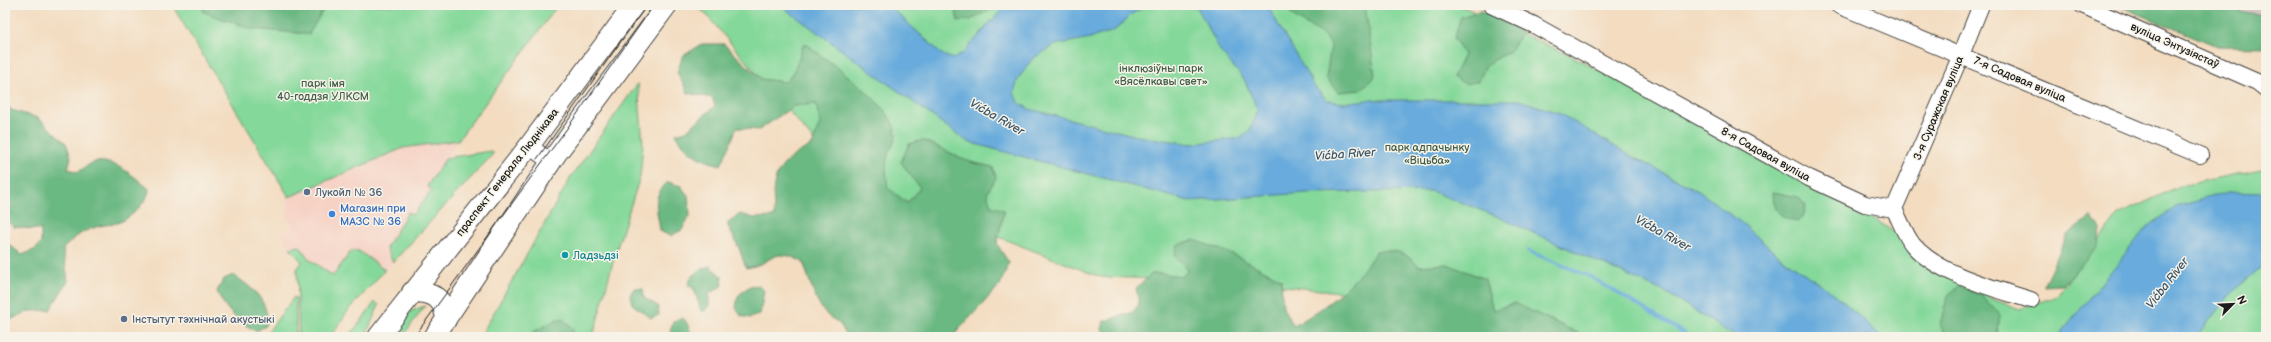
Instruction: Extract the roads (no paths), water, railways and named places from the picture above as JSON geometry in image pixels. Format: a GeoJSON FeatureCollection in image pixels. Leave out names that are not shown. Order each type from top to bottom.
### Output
{"type":"FeatureCollection","features":[{"type":"Feature","properties":{"kind":"main road","name":"праспект Генерала Люднікава"},"geometry":{"type":"LineString","coordinates":[[378,337],[412,292],[529,146],[634,5]]}},
{"type":"Feature","properties":{"kind":"main road"},"geometry":{"type":"LineString","coordinates":[[434,337],[506,227],[551,162],[666,5]]}},
{"type":"Feature","properties":{"kind":"main road"},"geometry":{"type":"LineString","coordinates":[[412,292],[425,292],[436,296],[445,310],[446,320]]}},
{"type":"Feature","properties":{"kind":"street","name":"8-я Садовая вуліца"},"geometry":{"type":"LineString","coordinates":[[1491,5],[1534,25],[1809,178],[1865,204],[1894,209]]}},
{"type":"Feature","properties":{"kind":"street","name":"7-я Садовая вуліца"},"geometry":{"type":"LineString","coordinates":[[1838,5],[1962,55],[2200,155]]}},
{"type":"Feature","properties":{"kind":"street","name":"3-я Суражская вуліца"},"geometry":{"type":"LineString","coordinates":[[1894,209],[1962,55],[1981,5]]}},
{"type":"Feature","properties":{"kind":"street","name":"вуліца Энтузіястаў"},"geometry":{"type":"LineString","coordinates":[[2082,5],[2257,82],[2266,89]]}},
{"type":"Feature","properties":{"kind":"street"},"geometry":{"type":"LineString","coordinates":[[529,146],[551,162]]}},
{"type":"Feature","properties":{"kind":"street"},"geometry":{"type":"LineString","coordinates":[[1894,209],[1912,244],[1931,261],[1969,280],[2031,300]]}},
{"type":"Feature","properties":{"kind":"water","name":"Vićba River"},"geometry":{"type":"Polygon","coordinates":[[[780,5],[888,5],[943,55],[953,59],[964,52],[1006,5],[1147,5],[1132,14],[1114,31],[1090,38],[1055,45],[1032,59],[1018,79],[1014,93],[1018,102],[1029,109],[1137,136],[1191,144],[1241,138],[1251,129],[1258,110],[1244,79],[1221,52],[1196,5],[1267,5],[1314,86],[1327,100],[1341,103],[1369,100],[1519,100],[1559,113],[1629,155],[1700,192],[1743,224],[1776,254],[1836,295],[1882,337],[1736,337],[1667,293],[1496,216],[1431,191],[1307,193],[1189,201],[968,142],[780,5]]]}},
{"type":"Feature","properties":{"kind":"water","name":"Vićba River"},"geometry":{"type":"Polygon","coordinates":[[[2227,192],[2266,193],[2266,267],[2255,273],[2236,289],[2196,337],[2058,337],[2146,228],[2176,207],[2227,192]]]}},
{"type":"Feature","properties":{"kind":"waterway"},"geometry":{"type":"LineString","coordinates":[[1528,251],[1591,277],[1691,337]]}},
{"type":"Feature","properties":{"kind":"tram line"},"geometry":{"type":"LineString","coordinates":[[537,159],[647,5]]}},
{"type":"Feature","properties":{"kind":"tram line"},"geometry":{"type":"LineString","coordinates":[[414,337],[568,127],[654,5]]}},
{"type":"Feature","properties":{"kind":"place","name":"Лукойл № 36"},"geometry":{"type":"Point","coordinates":[307,192]}},
{"type":"Feature","properties":{"kind":"place","name":"Магазин при МАЗС № 36"},"geometry":{"type":"Point","coordinates":[332,214]}},
{"type":"Feature","properties":{"kind":"place","name":"Ладзьдзі"},"geometry":{"type":"Point","coordinates":[565,255]}},
{"type":"Feature","properties":{"kind":"place","name":"Інстытут тэхнічнай акустыкі"},"geometry":{"type":"Point","coordinates":[124,319]}},
{"type":"Feature","properties":{"kind":"park label","name":"інклюзіўны парк «Вясёлкавы свет»"},"geometry":{"type":"Point","coordinates":[1161,74]}},
{"type":"Feature","properties":{"kind":"park label","name":"парк імя 40-годдзя УЛКСМ"},"geometry":{"type":"Point","coordinates":[323,89]}},
{"type":"Feature","properties":{"kind":"park label","name":"парк адпачынку «Віцьба»"},"geometry":{"type":"Point","coordinates":[1427,153]}}]}
